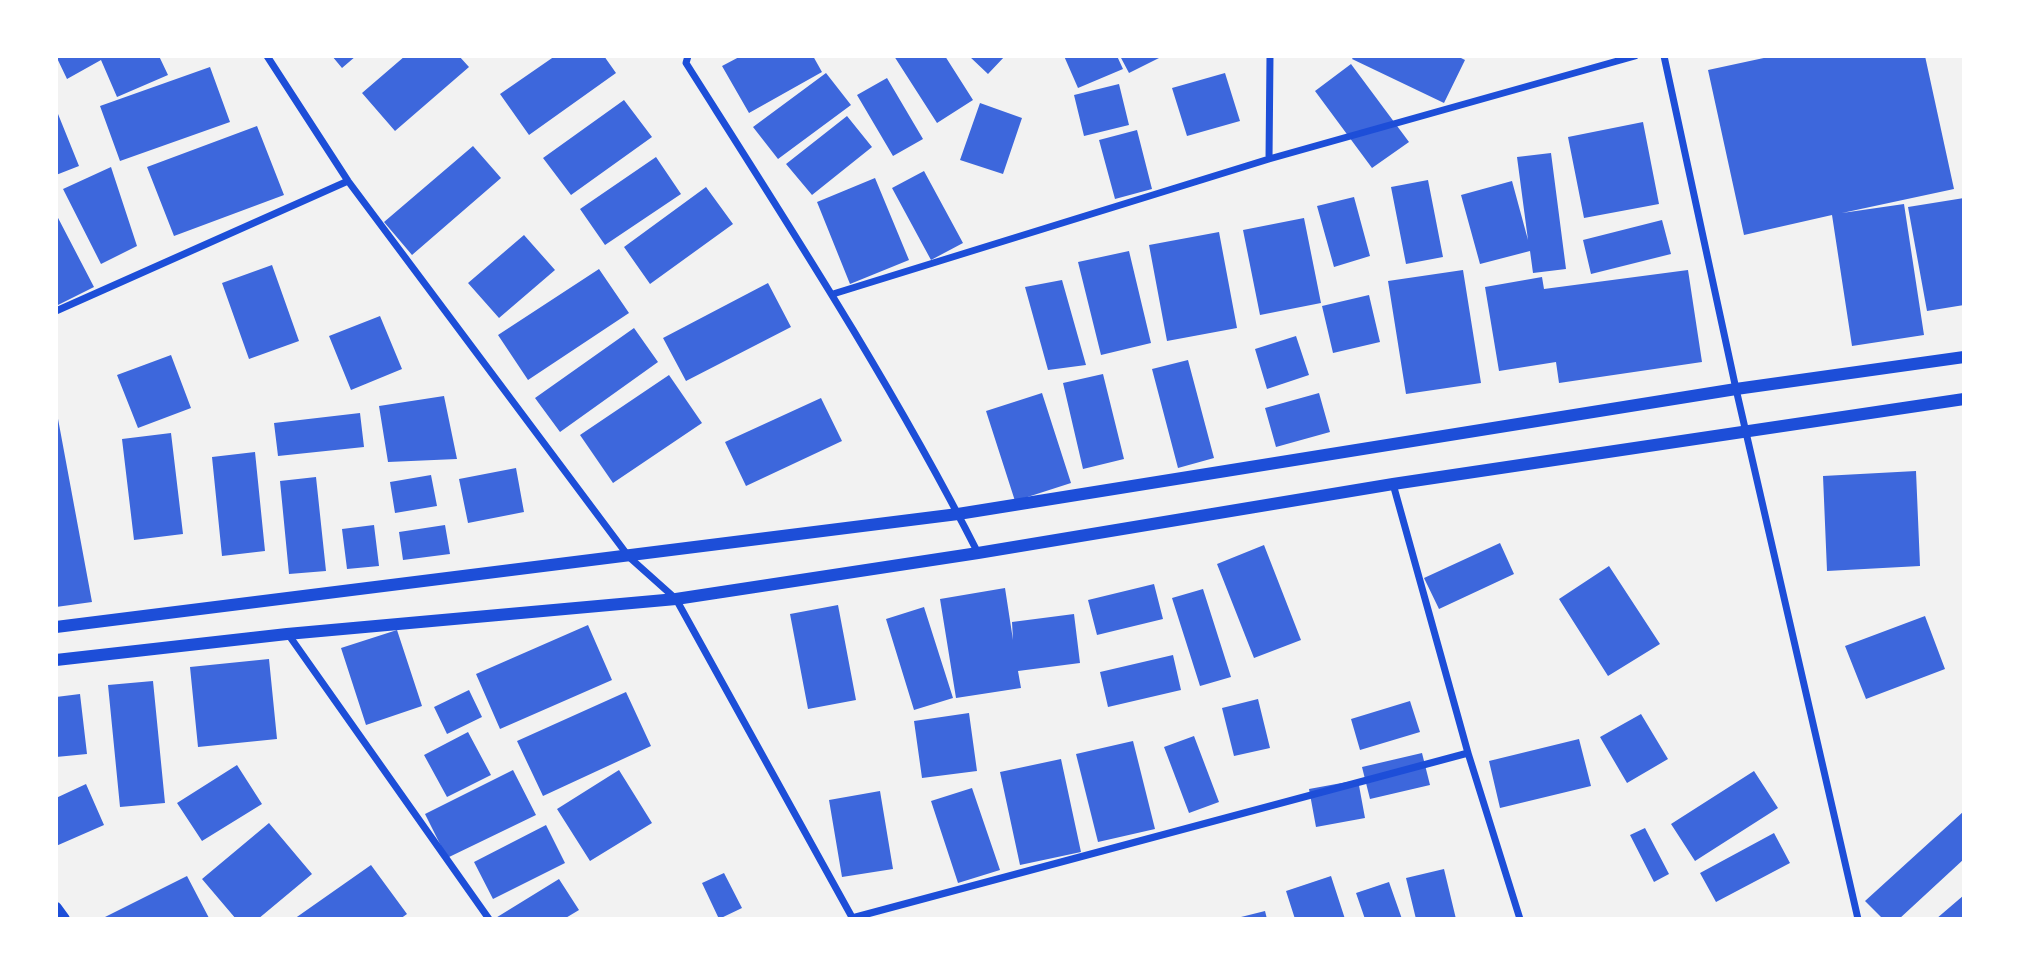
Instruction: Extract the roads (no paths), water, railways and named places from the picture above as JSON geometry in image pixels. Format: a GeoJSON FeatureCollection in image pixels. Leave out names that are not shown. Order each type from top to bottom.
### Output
{"type":"FeatureCollection","features":[{"type":"Feature","properties":{"kind":"street"},"geometry":{"type":"LineString","coordinates":[[267,56],[348,181],[629,557],[676,599],[853,919],[1468,753]]}},
{"type":"Feature","properties":{"kind":"street"},"geometry":{"type":"LineString","coordinates":[[688,56],[686,64],[833,294],[978,554]]}},
{"type":"Feature","properties":{"kind":"street"},"geometry":{"type":"LineString","coordinates":[[1269,159],[1270,56]]}},
{"type":"Feature","properties":{"kind":"street"},"geometry":{"type":"LineString","coordinates":[[833,294],[1269,159],[1635,56]]}},
{"type":"Feature","properties":{"kind":"street"},"geometry":{"type":"LineString","coordinates":[[1664,56],[1736,389],[1858,919]]}},
{"type":"Feature","properties":{"kind":"street"},"geometry":{"type":"LineString","coordinates":[[56,311],[348,181]]}},
{"type":"Feature","properties":{"kind":"street"},"geometry":{"type":"LineString","coordinates":[[56,627],[958,514],[1736,389],[1964,357]]}},
{"type":"Feature","properties":{"kind":"street"},"geometry":{"type":"LineString","coordinates":[[56,660],[287,634],[676,599],[978,554],[1393,484],[1964,399]]}},
{"type":"Feature","properties":{"kind":"street"},"geometry":{"type":"LineString","coordinates":[[1393,484],[1468,753],[1520,919]]}},
{"type":"Feature","properties":{"kind":"street"},"geometry":{"type":"LineString","coordinates":[[287,634],[489,919]]}},
{"type":"Feature","properties":{"kind":"street"},"geometry":{"type":"LineString","coordinates":[[56,908],[64,919]]}}]}
